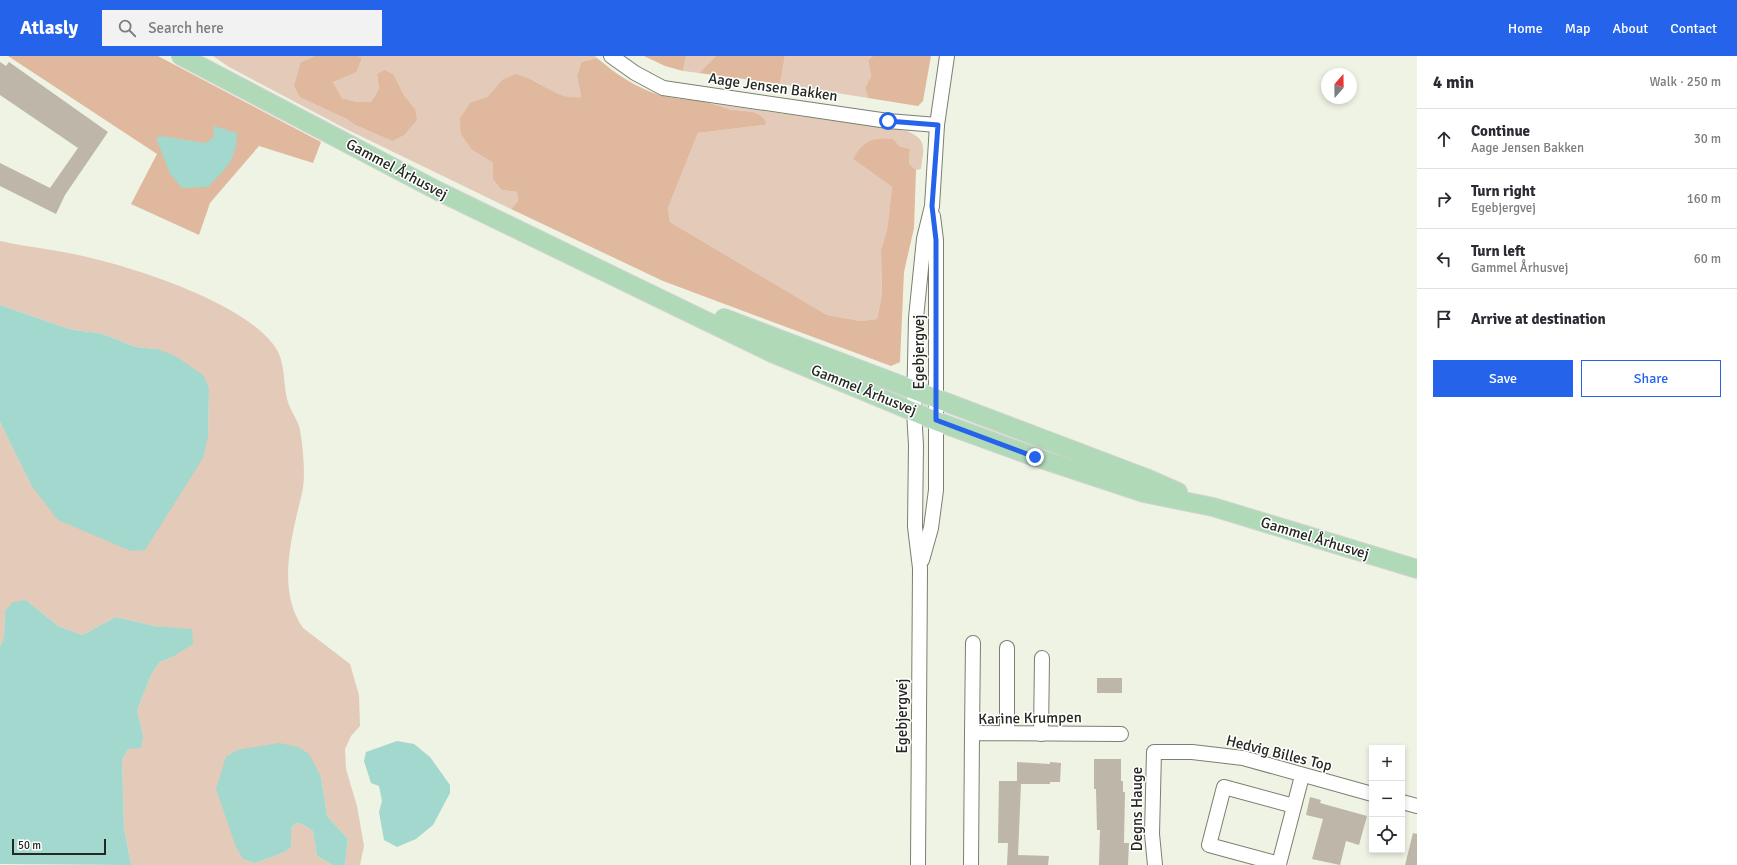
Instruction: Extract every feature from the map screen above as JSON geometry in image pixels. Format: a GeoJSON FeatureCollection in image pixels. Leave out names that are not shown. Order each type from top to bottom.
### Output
{"type":"FeatureCollection","features":[{"type":"Feature","properties":{"kind":"main road","name":"Gammel Århusvej"},"geometry":{"type":"LineString","coordinates":[[181,56],[438,191],[616,276],[772,353],[936,420],[1035,457],[1144,493],[1213,507],[1417,569]]}},
{"type":"Feature","properties":{"kind":"main road","name":"Gammel Århusvej"},"geometry":{"type":"LineString","coordinates":[[616,276],[914,391],[1146,478],[1213,507]]}},
{"type":"Feature","properties":{"kind":"street","name":"Aage Jensen Bakken"},"geometry":{"type":"LineString","coordinates":[[611,56],[635,73],[663,88],[888,121],[938,125]]}},
{"type":"Feature","properties":{"kind":"street","name":"Egebjergvej"},"geometry":{"type":"LineString","coordinates":[[918,865],[920,568],[915,527],[916,445],[914,391],[916,318],[924,240],[932,206],[938,125],[947,56]]}},
{"type":"Feature","properties":{"kind":"street","name":"Egebjergvej"},"geometry":{"type":"LineString","coordinates":[[920,568],[931,528],[936,490],[936,240],[932,206]]}},
{"type":"Feature","properties":{"kind":"street"},"geometry":{"type":"LineString","coordinates":[[972,733],[973,643]]}},
{"type":"Feature","properties":{"kind":"street"},"geometry":{"type":"LineString","coordinates":[[1006,733],[1007,648]]}},
{"type":"Feature","properties":{"kind":"street"},"geometry":{"type":"LineString","coordinates":[[1041,734],[1042,658]]}},
{"type":"Feature","properties":{"kind":"street","name":"Karine Krumpen"},"geometry":{"type":"LineString","coordinates":[[971,865],[972,733],[1121,734]]}},
{"type":"Feature","properties":{"kind":"street","name":"Hedvig Billes Top"},"geometry":{"type":"LineString","coordinates":[[1154,752],[1192,752],[1243,758],[1302,776],[1369,793]]}},
{"type":"Feature","properties":{"kind":"street","name":"Degns Hauge"},"geometry":{"type":"LineString","coordinates":[[1154,752],[1152,834],[1154,865]]}},
{"type":"Feature","properties":{"kind":"street"},"geometry":{"type":"LineString","coordinates":[[1294,806],[1224,787],[1209,845],[1279,864],[1302,776]]}},
{"type":"Feature","properties":{"kind":"street"},"geometry":{"type":"LineString","coordinates":[[1405,803],[1417,806]]}},
{"type":"Feature","properties":{"kind":"shaded area"},"geometry":{"type":"Polygon","coordinates":[[[8,56],[158,56],[321,142],[313,163],[259,146],[210,203],[199,235],[131,204],[157,154],[8,56]]]}},
{"type":"Feature","properties":{"kind":"shaded area"},"geometry":{"type":"Polygon","coordinates":[[[213,56],[315,56],[301,62],[345,118],[355,125],[392,141],[415,109],[404,95],[394,75],[377,74],[379,89],[371,102],[357,102],[342,98],[333,82],[362,59],[358,56],[595,56],[597,58],[581,62],[577,76],[581,97],[574,99],[554,93],[535,81],[502,80],[487,97],[471,102],[472,150],[493,163],[502,190],[517,192],[518,201],[511,209],[348,130],[229,67],[213,56]]]}},
{"type":"Feature","properties":{"kind":"shaded area"},"geometry":{"type":"Polygon","coordinates":[[[315,56],[358,56],[362,58],[356,72],[333,82],[342,98],[357,102],[371,102],[379,89],[377,74],[385,70],[394,75],[404,95],[415,109],[417,120],[404,135],[392,141],[355,125],[345,118],[300,97],[294,86],[301,62],[315,56]]]}},
{"type":"Feature","properties":{"kind":"shaded area"},"geometry":{"type":"Polygon","coordinates":[[[644,56],[686,56],[683,71],[665,66],[644,56]]]}},
{"type":"Feature","properties":{"kind":"shaded area"},"geometry":{"type":"Polygon","coordinates":[[[686,56],[716,56],[699,73],[683,71],[686,56]]]}},
{"type":"Feature","properties":{"kind":"shaded area"},"geometry":{"type":"Polygon","coordinates":[[[716,56],[785,56],[780,84],[699,73],[716,56]]]}},
{"type":"Feature","properties":{"kind":"shaded area"},"geometry":{"type":"Polygon","coordinates":[[[785,56],[873,56],[868,60],[871,76],[865,88],[868,98],[780,84],[785,56]]]}},
{"type":"Feature","properties":{"kind":"shaded area"},"geometry":{"type":"Polygon","coordinates":[[[873,56],[931,56],[923,101],[918,106],[868,98],[865,88],[871,76],[868,60],[873,56]]]}},
{"type":"Feature","properties":{"kind":"shaded area"},"geometry":{"type":"Polygon","coordinates":[[[597,58],[626,80],[659,95],[707,102],[728,109],[749,111],[758,114],[766,122],[765,125],[698,133],[668,208],[670,222],[827,315],[861,321],[877,319],[882,295],[881,250],[887,230],[892,187],[853,159],[865,144],[879,139],[893,139],[899,146],[910,149],[909,163],[916,170],[914,228],[904,272],[900,362],[891,366],[663,281],[511,209],[518,201],[517,192],[502,190],[493,179],[493,163],[472,150],[461,134],[460,118],[471,102],[487,97],[502,80],[516,74],[534,81],[563,96],[575,98],[581,97],[577,76],[581,62],[597,58]]]}},
{"type":"Feature","properties":{"kind":"shaded area"},"geometry":{"type":"Polygon","coordinates":[[[714,104],[907,131],[919,138],[923,146],[921,169],[916,170],[909,163],[910,149],[899,146],[853,159],[892,187],[887,230],[881,250],[882,295],[877,319],[861,321],[827,315],[670,222],[668,208],[698,133],[764,125],[749,111],[726,109],[714,104]]]}},
{"type":"Feature","properties":{"kind":"shaded area"},"geometry":{"type":"Polygon","coordinates":[[[0,241],[100,260],[154,277],[211,300],[236,314],[257,328],[273,344],[282,365],[288,402],[300,430],[304,462],[303,486],[294,527],[289,562],[288,579],[290,596],[295,613],[303,628],[350,664],[359,695],[360,726],[351,736],[345,749],[346,769],[357,806],[364,846],[360,865],[345,865],[348,839],[327,816],[321,777],[243,859],[255,863],[285,852],[291,847],[291,828],[296,823],[302,824],[313,831],[317,856],[333,865],[131,865],[124,828],[122,760],[128,749],[143,735],[137,710],[152,673],[160,662],[172,657],[192,630],[154,626],[116,617],[82,635],[58,626],[26,600],[5,611],[4,637],[0,647],[0,422],[31,485],[208,436],[209,389],[203,376],[158,349],[136,347],[103,334],[69,329],[0,305],[0,241]]]}},
{"type":"Feature","properties":{"kind":"water"},"geometry":{"type":"Polygon","coordinates":[[[214,126],[237,133],[235,151],[232,158],[225,169],[208,187],[182,188],[170,174],[156,138],[162,136],[205,143],[213,138],[214,126]]]}},
{"type":"Feature","properties":{"kind":"water"},"geometry":{"type":"Polygon","coordinates":[[[0,305],[69,329],[103,334],[136,347],[158,349],[177,357],[204,376],[209,389],[208,436],[203,458],[145,550],[131,551],[58,520],[31,485],[0,422],[0,305]]]}},
{"type":"Feature","properties":{"kind":"water"},"geometry":{"type":"Polygon","coordinates":[[[26,600],[58,626],[82,635],[116,617],[154,626],[192,629],[193,644],[172,657],[160,662],[152,673],[137,710],[143,735],[141,748],[128,749],[122,760],[124,828],[131,865],[0,864],[0,647],[4,637],[5,611],[13,602],[26,600]]]}},
{"type":"Feature","properties":{"kind":"water"},"geometry":{"type":"Polygon","coordinates":[[[397,741],[414,744],[430,757],[450,785],[450,793],[433,825],[416,839],[397,847],[384,840],[379,812],[382,801],[379,786],[371,783],[364,761],[366,752],[397,741]]]}},
{"type":"Feature","properties":{"kind":"water"},"geometry":{"type":"Polygon","coordinates":[[[279,743],[298,747],[309,754],[321,777],[327,816],[348,839],[345,865],[333,865],[317,856],[313,831],[302,824],[296,823],[291,828],[291,847],[285,852],[255,863],[243,859],[236,847],[216,789],[226,757],[237,750],[279,743]]]}},
{"type":"Feature","properties":{"kind":"building"},"geometry":{"type":"Polygon","coordinates":[[[0,62],[6,66],[9,62],[108,132],[65,195],[56,214],[0,186],[0,163],[50,188],[78,148],[0,95],[0,62]]]}},
{"type":"Feature","properties":{"kind":"building"},"geometry":{"type":"Polygon","coordinates":[[[1097,678],[1122,678],[1122,693],[1097,693],[1097,678]]]}},
{"type":"Feature","properties":{"kind":"building"},"geometry":{"type":"Polygon","coordinates":[[[1094,759],[1121,759],[1121,781],[1123,781],[1123,792],[1125,792],[1124,843],[1129,843],[1128,865],[1099,865],[1100,830],[1097,830],[1096,789],[1094,789],[1094,759]]]}},
{"type":"Feature","properties":{"kind":"building"},"geometry":{"type":"Polygon","coordinates":[[[1017,762],[1050,764],[1050,762],[1061,763],[1060,782],[1050,782],[1050,784],[1021,784],[1018,855],[1049,856],[1048,865],[1007,865],[1008,843],[998,843],[999,781],[1017,781],[1017,762]]]}},
{"type":"Feature","properties":{"kind":"building"},"geometry":{"type":"Polygon","coordinates":[[[1310,797],[1321,800],[1320,803],[1367,816],[1359,845],[1346,841],[1340,865],[1312,859],[1323,819],[1306,815],[1310,797]]]}},
{"type":"Feature","properties":{"kind":"building"},"geometry":{"type":"Polygon","coordinates":[[[1413,833],[1417,834],[1417,865],[1405,865],[1413,833]]]}},
{"type":"Feature","properties":{"kind":"route"},"geometry":{"type":"LineString","coordinates":[[888,121],[938,125],[932,206],[936,240],[936,420],[1035,457]]}}]}
